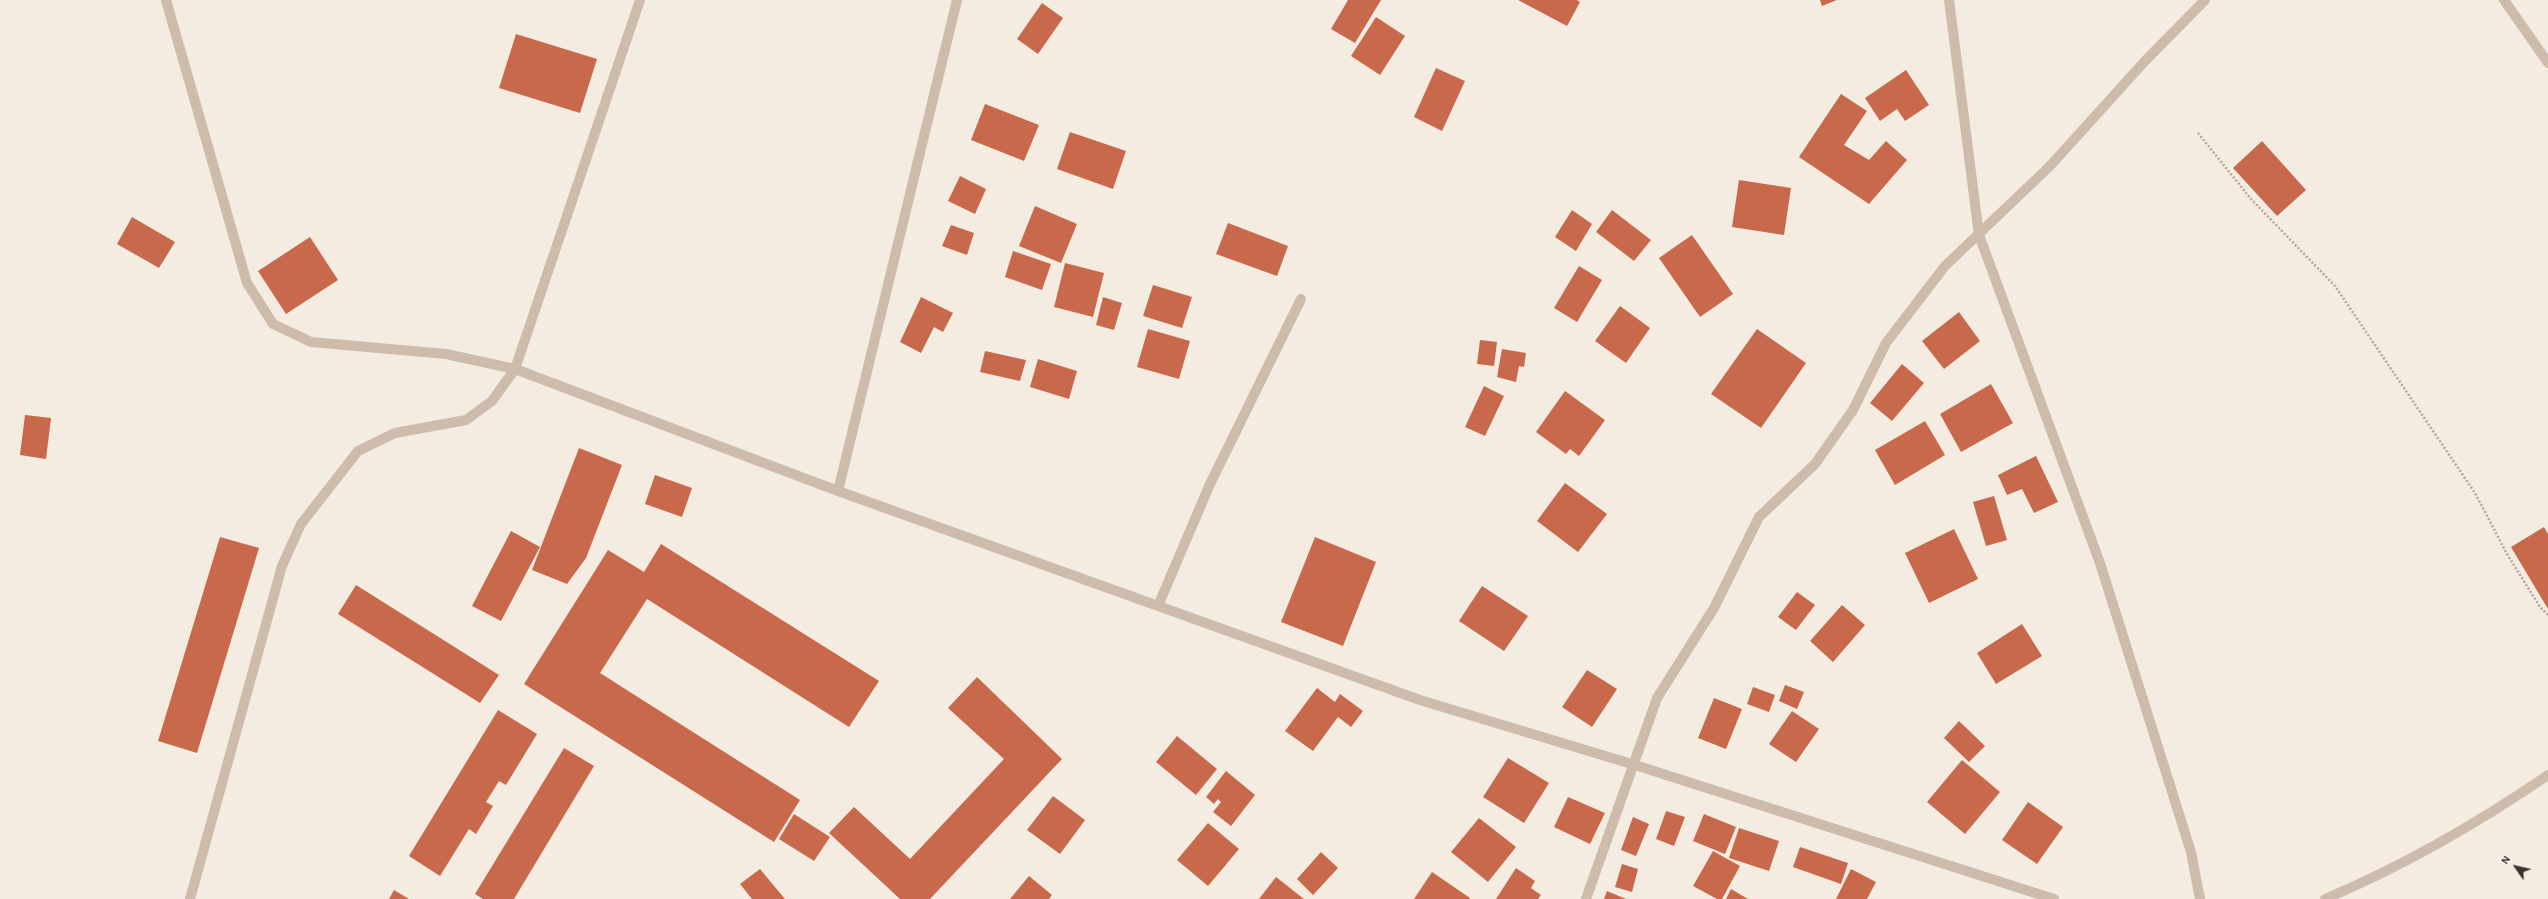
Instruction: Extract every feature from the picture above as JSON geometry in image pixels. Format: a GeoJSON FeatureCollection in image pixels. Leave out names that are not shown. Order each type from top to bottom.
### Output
{"type":"FeatureCollection","features":[{"type":"Feature","properties":{"kind":"street"},"geometry":{"type":"LineString","coordinates":[[166,0],[246,283],[273,324],[312,342],[446,354],[516,369],[838,491],[1420,700],[1635,765],[2054,899]]}},
{"type":"Feature","properties":{"kind":"street"},"geometry":{"type":"LineString","coordinates":[[190,899],[282,566],[301,524],[358,451],[395,433],[466,420],[492,402],[516,369],[640,0]]}},
{"type":"Feature","properties":{"kind":"street"},"geometry":{"type":"LineString","coordinates":[[838,491],[957,0]]}},
{"type":"Feature","properties":{"kind":"street"},"geometry":{"type":"LineString","coordinates":[[1586,899],[1635,765],[1657,698],[1714,608],[1759,518],[1815,464],[1853,410],[1886,343],[1945,266],[2050,166],[2145,61],[2205,0]]}},
{"type":"Feature","properties":{"kind":"street"},"geometry":{"type":"LineString","coordinates":[[2504,0],[2548,63]]}},
{"type":"Feature","properties":{"kind":"street"},"geometry":{"type":"LineString","coordinates":[[1951,1],[1979,235],[2100,563],[2191,852],[2200,899]]}},
{"type":"Feature","properties":{"kind":"street"},"geometry":{"type":"LineString","coordinates":[[1158,606],[1210,484],[1301,299]]}},
{"type":"Feature","properties":{"kind":"street"},"geometry":{"type":"LineString","coordinates":[[2325,899],[2361,884],[2499,809],[2548,775]]}},
{"type":"Feature","properties":{"kind":"path"},"geometry":{"type":"LineString","coordinates":[[2198,133],[2251,199],[2335,286],[2475,493],[2507,554],[2540,608],[2548,615]]}},
{"type":"Feature","properties":{"kind":"building"},"geometry":{"type":"Polygon","coordinates":[[[1348,0],[1381,0],[1355,43],[1331,29],[1348,0]]]}},
{"type":"Feature","properties":{"kind":"building"},"geometry":{"type":"Polygon","coordinates":[[[1518,0],[1577,0],[1580,2],[1567,26],[1518,0]]]}},
{"type":"Feature","properties":{"kind":"building"},"geometry":{"type":"Polygon","coordinates":[[[1820,0],[1837,0],[1822,6],[1820,0]]]}},
{"type":"Feature","properties":{"kind":"building"},"geometry":{"type":"Polygon","coordinates":[[[1042,3],[1063,18],[1038,54],[1017,39],[1042,3]]]}},
{"type":"Feature","properties":{"kind":"building"},"geometry":{"type":"Polygon","coordinates":[[[1376,17],[1405,36],[1380,75],[1351,56],[1376,17]]]}},
{"type":"Feature","properties":{"kind":"building"},"geometry":{"type":"Polygon","coordinates":[[[516,34],[597,59],[580,113],[499,88],[516,34]]]}},
{"type":"Feature","properties":{"kind":"building"},"geometry":{"type":"Polygon","coordinates":[[[1436,68],[1465,81],[1442,131],[1414,117],[1436,68]]]}},
{"type":"Feature","properties":{"kind":"building"},"geometry":{"type":"Polygon","coordinates":[[[1906,70],[1929,105],[1905,121],[1897,109],[1880,121],[1865,98],[1906,70]]]}},
{"type":"Feature","properties":{"kind":"building"},"geometry":{"type":"Polygon","coordinates":[[[1841,94],[1867,111],[1844,145],[1869,160],[1886,141],[1907,160],[1869,204],[1799,157],[1841,94]]]}},
{"type":"Feature","properties":{"kind":"building"},"geometry":{"type":"Polygon","coordinates":[[[985,104],[1039,125],[1024,161],[971,140],[985,104]]]}},
{"type":"Feature","properties":{"kind":"building"},"geometry":{"type":"Polygon","coordinates":[[[1070,132],[1126,151],[1113,189],[1057,169],[1070,132]]]}},
{"type":"Feature","properties":{"kind":"building"},"geometry":{"type":"Polygon","coordinates":[[[2262,141],[2306,190],[2277,216],[2233,168],[2262,141]]]}},
{"type":"Feature","properties":{"kind":"building"},"geometry":{"type":"Polygon","coordinates":[[[960,176],[986,189],[975,214],[948,201],[960,176]]]}},
{"type":"Feature","properties":{"kind":"building"},"geometry":{"type":"Polygon","coordinates":[[[1739,180],[1791,188],[1784,235],[1732,227],[1739,180]]]}},
{"type":"Feature","properties":{"kind":"building"},"geometry":{"type":"Polygon","coordinates":[[[1035,206],[1077,224],[1061,263],[1019,246],[1035,206]]]}},
{"type":"Feature","properties":{"kind":"building"},"geometry":{"type":"Polygon","coordinates":[[[1572,210],[1592,224],[1576,251],[1555,237],[1572,210]]]}},
{"type":"Feature","properties":{"kind":"building"},"geometry":{"type":"Polygon","coordinates":[[[1612,210],[1651,240],[1634,261],[1596,232],[1612,210]]]}},
{"type":"Feature","properties":{"kind":"building"},"geometry":{"type":"Polygon","coordinates":[[[132,217],[175,242],[159,268],[117,244],[132,217]]]}},
{"type":"Feature","properties":{"kind":"building"},"geometry":{"type":"Polygon","coordinates":[[[1228,223],[1288,246],[1277,276],[1216,254],[1228,223]]]}},
{"type":"Feature","properties":{"kind":"building"},"geometry":{"type":"Polygon","coordinates":[[[951,225],[974,233],[967,255],[942,246],[951,225]]]}},
{"type":"Feature","properties":{"kind":"building"},"geometry":{"type":"Polygon","coordinates":[[[1692,235],[1733,294],[1700,317],[1659,258],[1692,235]]]}},
{"type":"Feature","properties":{"kind":"building"},"geometry":{"type":"Polygon","coordinates":[[[310,237],[338,280],[286,314],[258,271],[310,237]]]}},
{"type":"Feature","properties":{"kind":"building"},"geometry":{"type":"Polygon","coordinates":[[[1013,251],[1051,264],[1042,290],[1005,277],[1013,251]]]}},
{"type":"Feature","properties":{"kind":"building"},"geometry":{"type":"Polygon","coordinates":[[[1065,263],[1104,273],[1093,317],[1054,307],[1065,263]]]}},
{"type":"Feature","properties":{"kind":"building"},"geometry":{"type":"Polygon","coordinates":[[[1579,266],[1602,280],[1577,322],[1554,308],[1579,266]]]}},
{"type":"Feature","properties":{"kind":"building"},"geometry":{"type":"Polygon","coordinates":[[[1153,285],[1192,297],[1182,328],[1143,316],[1153,285]]]}},
{"type":"Feature","properties":{"kind":"building"},"geometry":{"type":"Polygon","coordinates":[[[921,297],[953,313],[943,332],[934,327],[921,353],[900,342],[921,297]]]}},
{"type":"Feature","properties":{"kind":"building"},"geometry":{"type":"Polygon","coordinates":[[[1103,297],[1122,303],[1114,330],[1096,325],[1103,297]]]}},
{"type":"Feature","properties":{"kind":"building"},"geometry":{"type":"Polygon","coordinates":[[[1620,306],[1650,328],[1626,363],[1595,341],[1620,306]]]}},
{"type":"Feature","properties":{"kind":"building"},"geometry":{"type":"Polygon","coordinates":[[[1959,312],[1980,341],[1944,369],[1922,341],[1959,312]]]}},
{"type":"Feature","properties":{"kind":"building"},"geometry":{"type":"Polygon","coordinates":[[[1148,329],[1190,341],[1179,379],[1137,367],[1148,329]]]}},
{"type":"Feature","properties":{"kind":"building"},"geometry":{"type":"Polygon","coordinates":[[[1757,329],[1806,363],[1761,428],[1711,394],[1757,329]]]}},
{"type":"Feature","properties":{"kind":"building"},"geometry":{"type":"Polygon","coordinates":[[[1480,340],[1497,342],[1494,366],[1477,364],[1480,340]]]}},
{"type":"Feature","properties":{"kind":"building"},"geometry":{"type":"Polygon","coordinates":[[[1502,349],[1526,353],[1524,367],[1519,366],[1516,382],[1497,377],[1502,349]]]}},
{"type":"Feature","properties":{"kind":"building"},"geometry":{"type":"Polygon","coordinates":[[[985,351],[1026,360],[1020,381],[980,372],[985,351]]]}},
{"type":"Feature","properties":{"kind":"building"},"geometry":{"type":"Polygon","coordinates":[[[1038,359],[1077,371],[1069,399],[1030,387],[1038,359]]]}},
{"type":"Feature","properties":{"kind":"building"},"geometry":{"type":"Polygon","coordinates":[[[1902,364],[1924,383],[1892,421],[1870,403],[1902,364]]]}},
{"type":"Feature","properties":{"kind":"building"},"geometry":{"type":"Polygon","coordinates":[[[1991,384],[2013,423],[1961,452],[1940,414],[1991,384]]]}},
{"type":"Feature","properties":{"kind":"building"},"geometry":{"type":"Polygon","coordinates":[[[1484,386],[1504,396],[1485,436],[1465,427],[1484,386]]]}},
{"type":"Feature","properties":{"kind":"building"},"geometry":{"type":"Polygon","coordinates":[[[1565,391],[1605,420],[1579,456],[1570,449],[1566,454],[1536,432],[1565,391]]]}},
{"type":"Feature","properties":{"kind":"building"},"geometry":{"type":"Polygon","coordinates":[[[25,415],[51,418],[46,459],[20,455],[25,415]]]}},
{"type":"Feature","properties":{"kind":"building"},"geometry":{"type":"Polygon","coordinates":[[[1925,421],[1945,455],[1895,485],[1875,450],[1925,421]]]}},
{"type":"Feature","properties":{"kind":"building"},"geometry":{"type":"Polygon","coordinates":[[[579,448],[622,465],[586,558],[567,584],[532,570],[579,448]]]}},
{"type":"Feature","properties":{"kind":"building"},"geometry":{"type":"Polygon","coordinates":[[[2036,456],[2058,502],[2034,513],[2022,489],[2007,495],[1998,475],[2036,456]]]}},
{"type":"Feature","properties":{"kind":"building"},"geometry":{"type":"Polygon","coordinates":[[[655,475],[692,488],[682,517],[645,504],[655,475]]]}},
{"type":"Feature","properties":{"kind":"building"},"geometry":{"type":"Polygon","coordinates":[[[1565,483],[1607,514],[1578,552],[1537,521],[1565,483]]]}},
{"type":"Feature","properties":{"kind":"building"},"geometry":{"type":"Polygon","coordinates":[[[1994,496],[2007,540],[1986,546],[1973,502],[1994,496]]]}},
{"type":"Feature","properties":{"kind":"building"},"geometry":{"type":"Polygon","coordinates":[[[2544,527],[2548,534],[2548,609],[2511,547],[2544,527]]]}},
{"type":"Feature","properties":{"kind":"building"},"geometry":{"type":"Polygon","coordinates":[[[1954,529],[1978,579],[1929,603],[1905,553],[1954,529]]]}},
{"type":"Feature","properties":{"kind":"building"},"geometry":{"type":"Polygon","coordinates":[[[511,531],[540,547],[501,621],[472,606],[511,531]]]}},
{"type":"Feature","properties":{"kind":"building"},"geometry":{"type":"Polygon","coordinates":[[[220,537],[259,548],[197,753],[158,741],[220,537]]]}},
{"type":"Feature","properties":{"kind":"building"},"geometry":{"type":"Polygon","coordinates":[[[1315,537],[1376,562],[1343,646],[1281,622],[1315,537]]]}},
{"type":"Feature","properties":{"kind":"building"},"geometry":{"type":"Polygon","coordinates":[[[661,544],[879,681],[849,727],[647,599],[600,673],[800,800],[774,842],[524,684],[608,550],[644,572],[661,544]]]}},
{"type":"Feature","properties":{"kind":"building"},"geometry":{"type":"Polygon","coordinates":[[[356,585],[499,675],[480,703],[338,614],[356,585]]]}},
{"type":"Feature","properties":{"kind":"building"},"geometry":{"type":"Polygon","coordinates":[[[1482,586],[1528,616],[1504,651],[1459,621],[1482,586]]]}},
{"type":"Feature","properties":{"kind":"building"},"geometry":{"type":"Polygon","coordinates":[[[1797,592],[1815,605],[1796,630],[1778,617],[1797,592]]]}},
{"type":"Feature","properties":{"kind":"building"},"geometry":{"type":"Polygon","coordinates":[[[1842,605],[1865,625],[1833,662],[1810,641],[1842,605]]]}},
{"type":"Feature","properties":{"kind":"building"},"geometry":{"type":"Polygon","coordinates":[[[2022,624],[2042,656],[1996,684],[1977,653],[2022,624]]]}},
{"type":"Feature","properties":{"kind":"building"},"geometry":{"type":"Polygon","coordinates":[[[1587,670],[1617,689],[1592,727],[1562,707],[1587,670]]]}},
{"type":"Feature","properties":{"kind":"building"},"geometry":{"type":"Polygon","coordinates":[[[977,677],[1062,759],[930,899],[900,899],[829,833],[854,807],[910,859],[1004,759],[948,708],[977,677]]]}},
{"type":"Feature","properties":{"kind":"building"},"geometry":{"type":"Polygon","coordinates":[[[1785,685],[1804,692],[1797,709],[1779,701],[1785,685]]]}},
{"type":"Feature","properties":{"kind":"building"},"geometry":{"type":"Polygon","coordinates":[[[1753,687],[1775,695],[1769,712],[1747,704],[1753,687]]]}},
{"type":"Feature","properties":{"kind":"building"},"geometry":{"type":"Polygon","coordinates":[[[1317,688],[1335,702],[1340,694],[1363,711],[1351,727],[1338,717],[1313,751],[1285,731],[1317,688]]]}},
{"type":"Feature","properties":{"kind":"building"},"geometry":{"type":"Polygon","coordinates":[[[1714,698],[1742,709],[1726,749],[1698,738],[1714,698]]]}},
{"type":"Feature","properties":{"kind":"building"},"geometry":{"type":"Polygon","coordinates":[[[498,710],[537,734],[506,785],[499,781],[486,802],[493,806],[476,834],[469,829],[440,876],[409,856],[498,710]]]}},
{"type":"Feature","properties":{"kind":"building"},"geometry":{"type":"Polygon","coordinates":[[[1792,711],[1819,729],[1796,762],[1769,744],[1792,711]]]}},
{"type":"Feature","properties":{"kind":"building"},"geometry":{"type":"Polygon","coordinates":[[[1959,721],[1985,746],[1969,762],[1944,738],[1959,721]]]}},
{"type":"Feature","properties":{"kind":"building"},"geometry":{"type":"Polygon","coordinates":[[[1177,736],[1217,769],[1196,795],[1156,762],[1177,736]]]}},
{"type":"Feature","properties":{"kind":"building"},"geometry":{"type":"Polygon","coordinates":[[[564,748],[594,766],[514,899],[483,899],[475,894],[564,748]]]}},
{"type":"Feature","properties":{"kind":"building"},"geometry":{"type":"Polygon","coordinates":[[[1508,758],[1549,783],[1524,823],[1483,797],[1508,758]]]}},
{"type":"Feature","properties":{"kind":"building"},"geometry":{"type":"Polygon","coordinates":[[[1962,760],[2000,792],[1965,834],[1927,802],[1962,760]]]}},
{"type":"Feature","properties":{"kind":"building"},"geometry":{"type":"Polygon","coordinates":[[[1226,771],[1255,795],[1231,826],[1213,812],[1221,802],[1218,799],[1214,804],[1206,797],[1226,771]]]}},
{"type":"Feature","properties":{"kind":"building"},"geometry":{"type":"Polygon","coordinates":[[[1053,796],[1085,820],[1060,854],[1027,830],[1053,796]]]}},
{"type":"Feature","properties":{"kind":"building"},"geometry":{"type":"Polygon","coordinates":[[[1568,797],[1605,813],[1590,844],[1554,827],[1568,797]]]}},
{"type":"Feature","properties":{"kind":"building"},"geometry":{"type":"Polygon","coordinates":[[[2028,802],[2063,827],[2037,864],[2002,840],[2028,802]]]}},
{"type":"Feature","properties":{"kind":"building"},"geometry":{"type":"Polygon","coordinates":[[[1666,811],[1685,817],[1674,846],[1656,839],[1666,811]]]}},
{"type":"Feature","properties":{"kind":"building"},"geometry":{"type":"Polygon","coordinates":[[[794,814],[830,837],[814,861],[779,839],[794,814]]]}},
{"type":"Feature","properties":{"kind":"building"},"geometry":{"type":"Polygon","coordinates":[[[1704,814],[1736,827],[1725,854],[1693,841],[1704,814]]]}},
{"type":"Feature","properties":{"kind":"building"},"geometry":{"type":"Polygon","coordinates":[[[1633,817],[1649,824],[1636,856],[1621,850],[1633,817]]]}},
{"type":"Feature","properties":{"kind":"building"},"geometry":{"type":"Polygon","coordinates":[[[1479,818],[1516,847],[1488,882],[1451,852],[1479,818]]]}},
{"type":"Feature","properties":{"kind":"building"},"geometry":{"type":"Polygon","coordinates":[[[1208,823],[1239,849],[1208,886],[1177,860],[1208,823]]]}},
{"type":"Feature","properties":{"kind":"building"},"geometry":{"type":"Polygon","coordinates":[[[1739,828],[1779,841],[1769,871],[1729,858],[1739,828]]]}},
{"type":"Feature","properties":{"kind":"building"},"geometry":{"type":"Polygon","coordinates":[[[1800,847],[1848,863],[1841,884],[1793,867],[1800,847]]]}},
{"type":"Feature","properties":{"kind":"building"},"geometry":{"type":"Polygon","coordinates":[[[1713,851],[1740,866],[1722,899],[1717,899],[1693,886],[1713,851]]]}},
{"type":"Feature","properties":{"kind":"building"},"geometry":{"type":"Polygon","coordinates":[[[1321,852],[1338,868],[1313,895],[1297,879],[1321,852]]]}},
{"type":"Feature","properties":{"kind":"building"},"geometry":{"type":"Polygon","coordinates":[[[1622,864],[1638,869],[1632,892],[1615,887],[1622,864]]]}},
{"type":"Feature","properties":{"kind":"building"},"geometry":{"type":"Polygon","coordinates":[[[1516,868],[1535,881],[1531,888],[1541,895],[1538,899],[1496,899],[1516,868]]]}},
{"type":"Feature","properties":{"kind":"building"},"geometry":{"type":"Polygon","coordinates":[[[760,869],[785,899],[752,899],[740,884],[760,869]]]}},
{"type":"Feature","properties":{"kind":"building"},"geometry":{"type":"Polygon","coordinates":[[[1851,869],[1876,882],[1867,899],[1836,899],[1851,869]]]}},
{"type":"Feature","properties":{"kind":"building"},"geometry":{"type":"Polygon","coordinates":[[[1432,872],[1470,898],[1414,899],[1432,872]]]}},
{"type":"Feature","properties":{"kind":"building"},"geometry":{"type":"Polygon","coordinates":[[[1029,876],[1052,895],[1049,899],[1010,899],[1029,876]]]}},
{"type":"Feature","properties":{"kind":"building"},"geometry":{"type":"Polygon","coordinates":[[[1276,877],[1304,899],[1259,899],[1276,877]]]}},
{"type":"Feature","properties":{"kind":"building"},"geometry":{"type":"Polygon","coordinates":[[[1731,889],[1748,899],[1726,899],[1731,889]]]}},
{"type":"Feature","properties":{"kind":"building"},"geometry":{"type":"Polygon","coordinates":[[[394,890],[409,899],[389,899],[394,890]]]}},
{"type":"Feature","properties":{"kind":"building"},"geometry":{"type":"Polygon","coordinates":[[[1607,891],[1626,899],[1604,899],[1607,891]]]}}]}
